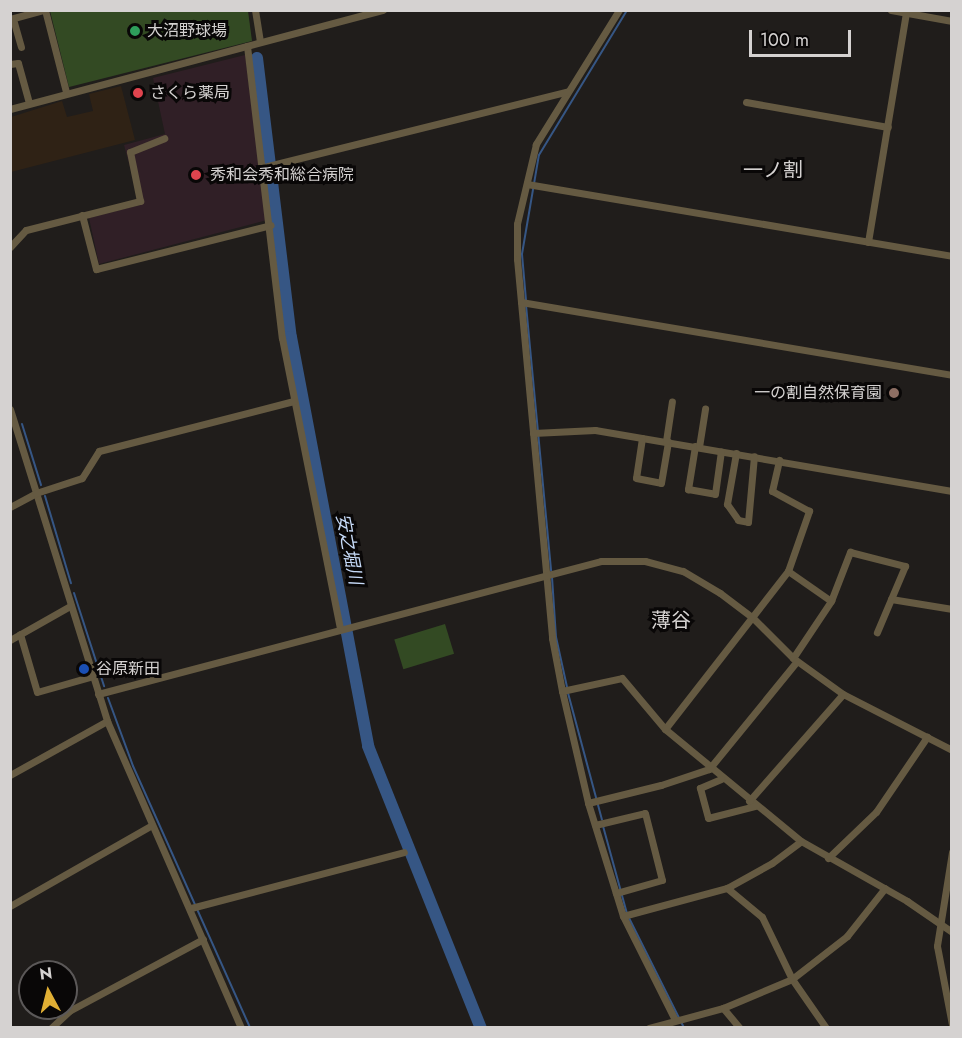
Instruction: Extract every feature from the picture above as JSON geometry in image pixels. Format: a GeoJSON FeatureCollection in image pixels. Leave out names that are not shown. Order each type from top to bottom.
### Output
{"type":"FeatureCollection","features":[{"type":"Feature","properties":{"kind":"street"},"geometry":{"type":"LineString","coordinates":[[21,47],[12,19],[45,10],[66,92]]}},
{"type":"Feature","properties":{"kind":"street"},"geometry":{"type":"LineString","coordinates":[[255,10],[260,42]]}},
{"type":"Feature","properties":{"kind":"street"},"geometry":{"type":"LineString","coordinates":[[10,109],[66,92],[383,10]]}},
{"type":"Feature","properties":{"kind":"street"},"geometry":{"type":"LineString","coordinates":[[619,10],[536,144],[518,224],[521,302],[549,574],[552,638],[562,691],[588,803],[623,916],[676,1020]]}},
{"type":"Feature","properties":{"kind":"street"},"geometry":{"type":"LineString","coordinates":[[891,10],[951,21]]}},
{"type":"Feature","properties":{"kind":"street"},"geometry":{"type":"LineString","coordinates":[[868,242],[906,13]]}},
{"type":"Feature","properties":{"kind":"street"},"geometry":{"type":"LineString","coordinates":[[247,46],[271,225],[282,338],[340,628]]}},
{"type":"Feature","properties":{"kind":"street"},"geometry":{"type":"LineString","coordinates":[[10,64],[18,63],[28,103]]}},
{"type":"Feature","properties":{"kind":"street"},"geometry":{"type":"LineString","coordinates":[[264,168],[568,92]]}},
{"type":"Feature","properties":{"kind":"street"},"geometry":{"type":"LineString","coordinates":[[746,102],[888,127]]}},
{"type":"Feature","properties":{"kind":"street"},"geometry":{"type":"LineString","coordinates":[[10,247],[26,230],[140,201],[131,150],[164,138]]}},
{"type":"Feature","properties":{"kind":"street"},"geometry":{"type":"LineString","coordinates":[[526,184],[951,256]]}},
{"type":"Feature","properties":{"kind":"street"},"geometry":{"type":"LineString","coordinates":[[82,216],[96,269],[271,225]]}},
{"type":"Feature","properties":{"kind":"street"},"geometry":{"type":"LineString","coordinates":[[521,302],[951,375]]}},
{"type":"Feature","properties":{"kind":"street"},"geometry":{"type":"LineString","coordinates":[[10,507],[36,493],[82,478],[99,451],[294,401]]}},
{"type":"Feature","properties":{"kind":"street"},"geometry":{"type":"LineString","coordinates":[[642,438],[636,478],[661,483],[672,401]]}},
{"type":"Feature","properties":{"kind":"street"},"geometry":{"type":"LineString","coordinates":[[705,408],[688,489],[715,494],[721,451]]}},
{"type":"Feature","properties":{"kind":"street"},"geometry":{"type":"LineString","coordinates":[[11,409],[107,721],[152,825],[192,908],[241,1028]]}},
{"type":"Feature","properties":{"kind":"street"},"geometry":{"type":"LineString","coordinates":[[533,433],[595,430],[951,491]]}},
{"type":"Feature","properties":{"kind":"street"},"geometry":{"type":"LineString","coordinates":[[736,453],[727,504],[738,520],[748,522],[754,456]]}},
{"type":"Feature","properties":{"kind":"street"},"geometry":{"type":"LineString","coordinates":[[665,729],[788,571],[808,511],[772,491],[779,460]]}},
{"type":"Feature","properties":{"kind":"street"},"geometry":{"type":"LineString","coordinates":[[588,803],[661,785],[709,769],[795,659],[831,601],[850,552],[905,567],[877,632]]}},
{"type":"Feature","properties":{"kind":"street"},"geometry":{"type":"LineString","coordinates":[[98,694],[340,628],[601,561],[663,565],[696,579],[753,618],[795,659],[843,694],[951,750]]}},
{"type":"Feature","properties":{"kind":"street"},"geometry":{"type":"LineString","coordinates":[[788,571],[831,601]]}},
{"type":"Feature","properties":{"kind":"street"},"geometry":{"type":"LineString","coordinates":[[891,599],[951,609]]}},
{"type":"Feature","properties":{"kind":"street"},"geometry":{"type":"LineString","coordinates":[[11,638],[70,606]]}},
{"type":"Feature","properties":{"kind":"street"},"geometry":{"type":"LineString","coordinates":[[20,634],[37,692],[93,676]]}},
{"type":"Feature","properties":{"kind":"street"},"geometry":{"type":"LineString","coordinates":[[562,691],[622,678],[665,729],[709,769],[801,841],[885,888],[951,932]]}},
{"type":"Feature","properties":{"kind":"street"},"geometry":{"type":"LineString","coordinates":[[722,779],[700,788],[708,818],[752,803],[843,694]]}},
{"type":"Feature","properties":{"kind":"street"},"geometry":{"type":"LineString","coordinates":[[10,775],[107,721]]}},
{"type":"Feature","properties":{"kind":"street"},"geometry":{"type":"LineString","coordinates":[[828,858],[876,812],[927,737]]}},
{"type":"Feature","properties":{"kind":"street"},"geometry":{"type":"LineString","coordinates":[[595,825],[645,813],[662,880],[616,893]]}},
{"type":"Feature","properties":{"kind":"street"},"geometry":{"type":"LineString","coordinates":[[10,906],[152,825]]}},
{"type":"Feature","properties":{"kind":"street"},"geometry":{"type":"LineString","coordinates":[[623,916],[727,888],[772,863],[801,841]]}},
{"type":"Feature","properties":{"kind":"street"},"geometry":{"type":"LineString","coordinates":[[192,908],[404,852]]}},
{"type":"Feature","properties":{"kind":"street"},"geometry":{"type":"LineString","coordinates":[[951,852],[938,961],[951,1025]]}},
{"type":"Feature","properties":{"kind":"street"},"geometry":{"type":"LineString","coordinates":[[727,888],[762,917],[792,979],[826,1028]]}},
{"type":"Feature","properties":{"kind":"street"},"geometry":{"type":"LineString","coordinates":[[649,1028],[723,1008],[792,979],[847,936],[885,888]]}},
{"type":"Feature","properties":{"kind":"street"},"geometry":{"type":"LineString","coordinates":[[51,1028],[69,1011],[203,939]]}},
{"type":"Feature","properties":{"kind":"street"},"geometry":{"type":"LineString","coordinates":[[723,1008],[740,1028]]}},
{"type":"Feature","properties":{"kind":"shaded area","name":"秀和会秀和総合病院"},"geometry":{"type":"Polygon","coordinates":[[[245,55],[267,220],[99,264],[89,218],[140,205],[124,145],[165,134],[153,78],[245,55]]]}},
{"type":"Feature","properties":{"kind":"shaded area"},"geometry":{"type":"Polygon","coordinates":[[[121,86],[135,140],[11,172],[11,117],[62,101],[67,117],[93,111],[89,94],[121,86]]]}},
{"type":"Feature","properties":{"kind":"green space"},"geometry":{"type":"Polygon","coordinates":[[[50,11],[248,11],[252,41],[69,87],[50,11]]]}},
{"type":"Feature","properties":{"kind":"green space"},"geometry":{"type":"Polygon","coordinates":[[[445,624],[454,654],[403,669],[394,639],[445,624]]]}},
{"type":"Feature","properties":{"kind":"waterway"},"geometry":{"type":"LineString","coordinates":[[526,300],[522,254],[539,155],[627,10]]}},
{"type":"Feature","properties":{"kind":"waterway","name":"安之堀川"},"geometry":{"type":"LineString","coordinates":[[257,58],[291,337],[368,746],[481,1028]]}},
{"type":"Feature","properties":{"kind":"waterway"},"geometry":{"type":"LineString","coordinates":[[526,305],[551,571]]}},
{"type":"Feature","properties":{"kind":"waterway"},"geometry":{"type":"LineString","coordinates":[[22,424],[41,485]]}},
{"type":"Feature","properties":{"kind":"waterway"},"geometry":{"type":"LineString","coordinates":[[45,496],[71,583]]}},
{"type":"Feature","properties":{"kind":"waterway"},"geometry":{"type":"LineString","coordinates":[[552,577],[556,637],[567,687]]}},
{"type":"Feature","properties":{"kind":"waterway"},"geometry":{"type":"LineString","coordinates":[[74,593],[104,686]]}},
{"type":"Feature","properties":{"kind":"waterway"},"geometry":{"type":"LineString","coordinates":[[568,693],[602,820]]}},
{"type":"Feature","properties":{"kind":"waterway"},"geometry":{"type":"LineString","coordinates":[[108,698],[133,766],[250,1028]]}},
{"type":"Feature","properties":{"kind":"waterway"},"geometry":{"type":"LineString","coordinates":[[603,826],[627,914],[684,1028]]}},
{"type":"Feature","properties":{"kind":"place","name":"大沼野球場"},"geometry":{"type":"Point","coordinates":[135,31]}},
{"type":"Feature","properties":{"kind":"place","name":"さくら薬局"},"geometry":{"type":"Point","coordinates":[138,93]}},
{"type":"Feature","properties":{"kind":"place","name":"秀和会秀和総合病院"},"geometry":{"type":"Point","coordinates":[196,175]}},
{"type":"Feature","properties":{"kind":"place","name":"一の割自然保育園"},"geometry":{"type":"Point","coordinates":[894,393]}},
{"type":"Feature","properties":{"kind":"place","name":"谷原新田"},"geometry":{"type":"Point","coordinates":[84,669]}},
{"type":"Feature","properties":{"kind":"district","name":"一ノ割"},"geometry":{"type":"Point","coordinates":[773,170]}},
{"type":"Feature","properties":{"kind":"district","name":"薄谷"},"geometry":{"type":"Point","coordinates":[671,620]}}]}
